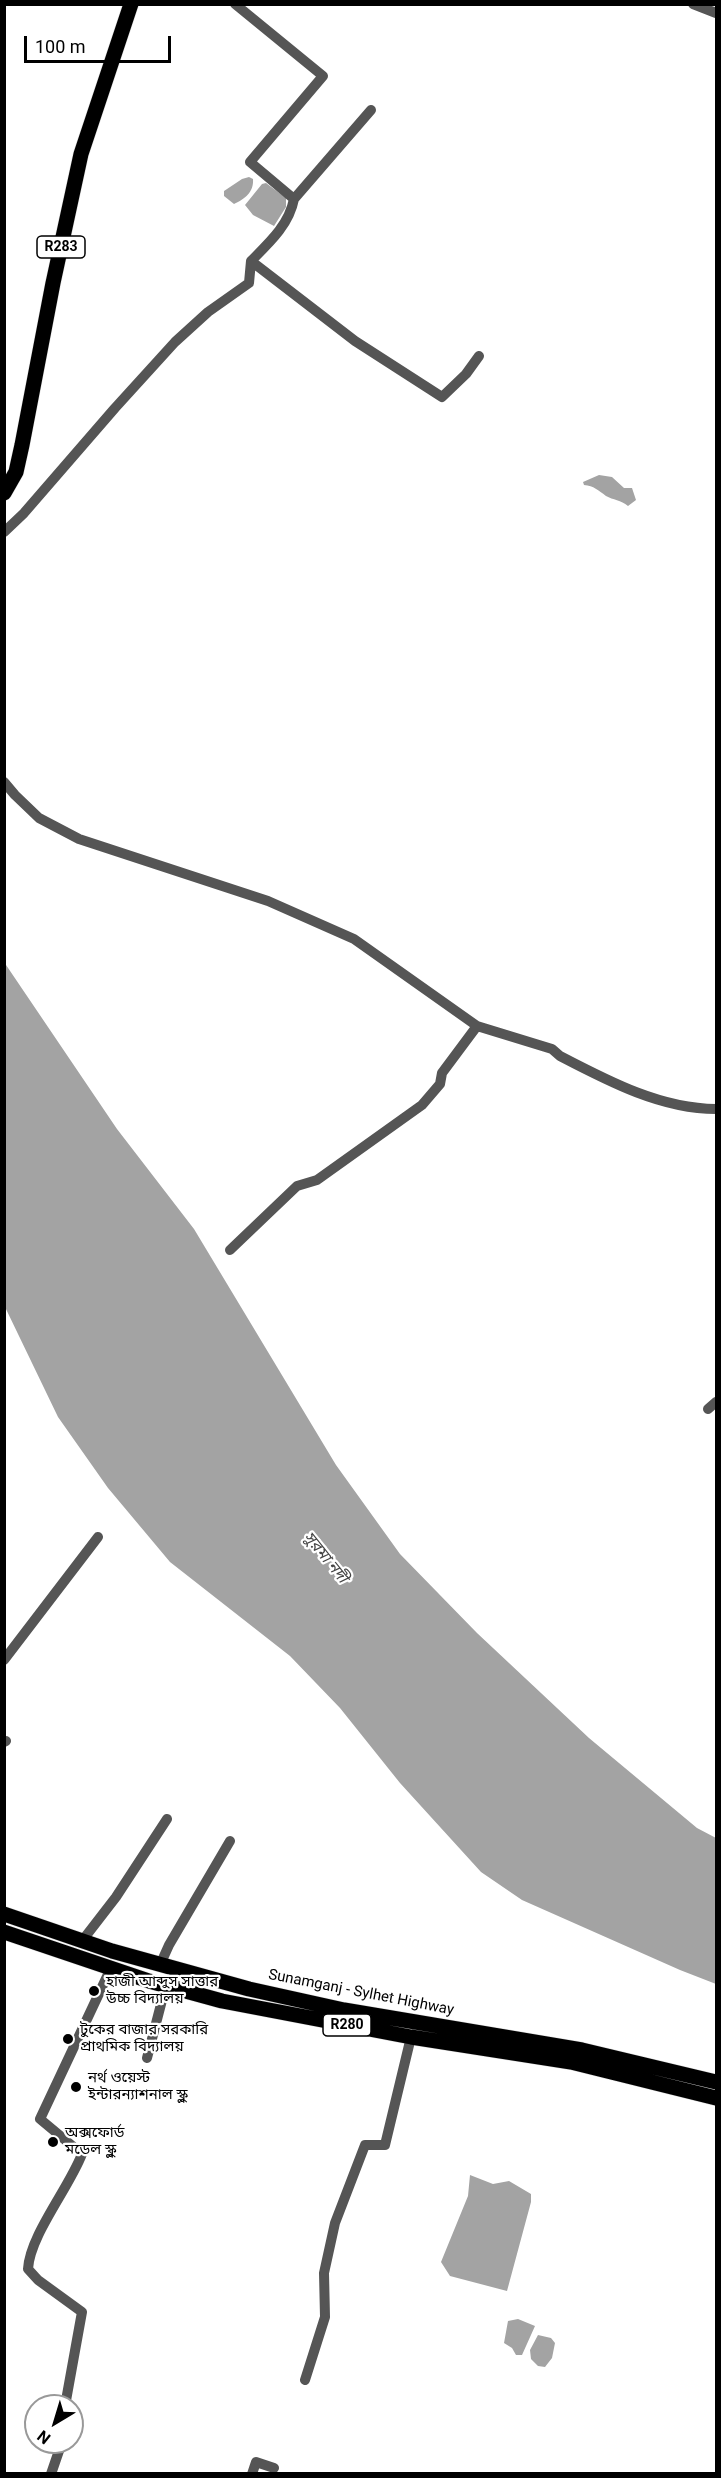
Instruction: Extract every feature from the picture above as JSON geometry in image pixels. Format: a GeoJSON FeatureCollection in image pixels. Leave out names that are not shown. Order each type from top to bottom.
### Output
{"type":"FeatureCollection","features":[{"type":"Feature","properties":{"kind":"main road","name":"R283"},"geometry":{"type":"LineString","coordinates":[[4,493],[16,472],[81,154],[131,4]]}},
{"type":"Feature","properties":{"kind":"main road","name":"Sunamganj - Sylhet Highway"},"geometry":{"type":"LineString","coordinates":[[4,1914],[160,1965],[249,1989],[344,2010],[582,2050],[717,2082]]}},
{"type":"Feature","properties":{"kind":"main road","name":"R280"},"geometry":{"type":"LineString","coordinates":[[4,1932],[111,1968],[222,2001],[411,2037],[571,2062],[717,2098]]}},
{"type":"Feature","properties":{"kind":"street"},"geometry":{"type":"LineString","coordinates":[[235,4],[323,76],[250,162],[294,199]]}},
{"type":"Feature","properties":{"kind":"street"},"geometry":{"type":"LineString","coordinates":[[693,4],[717,13]]}},
{"type":"Feature","properties":{"kind":"street"},"geometry":{"type":"LineString","coordinates":[[4,532],[24,513],[175,342],[208,312],[249,283],[251,261],[268,246],[292,210],[294,199],[371,110]]}},
{"type":"Feature","properties":{"kind":"street"},"geometry":{"type":"LineString","coordinates":[[251,261],[355,341],[442,398],[466,374],[479,356]]}},
{"type":"Feature","properties":{"kind":"street"},"geometry":{"type":"LineString","coordinates":[[4,782],[39,818],[79,839],[267,901],[354,939],[477,1026],[552,1049],[560,1056],[632,1090],[657,1099],[717,1109]]}},
{"type":"Feature","properties":{"kind":"street"},"geometry":{"type":"LineString","coordinates":[[230,1250],[297,1185],[317,1180],[422,1105],[440,1084],[442,1073],[477,1026]]}},
{"type":"Feature","properties":{"kind":"street"},"geometry":{"type":"LineString","coordinates":[[4,1660],[98,1537]]}},
{"type":"Feature","properties":{"kind":"street"},"geometry":{"type":"LineString","coordinates":[[82,1941],[116,1897],[167,1819]]}},
{"type":"Feature","properties":{"kind":"street"},"geometry":{"type":"LineString","coordinates":[[160,1965],[169,1945],[230,1841]]}},
{"type":"Feature","properties":{"kind":"street"},"geometry":{"type":"LineString","coordinates":[[67,2394],[82,2312],[38,2280],[28,2269],[28,2263],[41,2230],[76,2170],[82,2154],[40,2119],[111,1968]]}},
{"type":"Feature","properties":{"kind":"street"},"geometry":{"type":"LineString","coordinates":[[147,2058],[166,1985]]}},
{"type":"Feature","properties":{"kind":"street"},"geometry":{"type":"LineString","coordinates":[[305,2380],[325,2317],[324,2273],[335,2223],[365,2145],[385,2145],[411,2037]]}},
{"type":"Feature","properties":{"kind":"street"},"geometry":{"type":"LineString","coordinates":[[51,2474],[58,2454]]}},
{"type":"Feature","properties":{"kind":"street"},"geometry":{"type":"LineString","coordinates":[[252,2474],[256,2462],[274,2468]]}},
{"type":"Feature","properties":{"kind":"water"},"geometry":{"type":"Polygon","coordinates":[[[249,177],[253,179],[253,184],[245,197],[234,204],[224,196],[224,191],[249,177]]]}},
{"type":"Feature","properties":{"kind":"water"},"geometry":{"type":"Polygon","coordinates":[[[266,183],[286,198],[286,207],[274,226],[253,215],[245,205],[262,184],[266,183]]]}},
{"type":"Feature","properties":{"kind":"water"},"geometry":{"type":"Polygon","coordinates":[[[599,475],[612,477],[624,488],[632,488],[636,500],[628,506],[593,487],[584,485],[583,482],[599,475]]]}},
{"type":"Feature","properties":{"kind":"water","name":"সুরমা নদী"},"geometry":{"type":"Polygon","coordinates":[[[4,962],[117,1129],[194,1229],[336,1465],[400,1554],[477,1633],[589,1738],[697,1828],[716,1838],[716,1984],[522,1900],[481,1872],[400,1783],[340,1708],[290,1656],[170,1562],[108,1488],[58,1417],[5,1307],[4,962]]]}},
{"type":"Feature","properties":{"kind":"water"},"geometry":{"type":"Polygon","coordinates":[[[470,2175],[493,2184],[509,2181],[531,2194],[531,2202],[507,2291],[450,2276],[441,2262],[468,2196],[470,2175]]]}},
{"type":"Feature","properties":{"kind":"water"},"geometry":{"type":"Polygon","coordinates":[[[518,2319],[535,2326],[522,2355],[516,2355],[512,2348],[504,2343],[508,2321],[518,2319]]]}},
{"type":"Feature","properties":{"kind":"water"},"geometry":{"type":"Polygon","coordinates":[[[538,2335],[551,2338],[555,2343],[552,2358],[545,2367],[538,2366],[531,2359],[530,2350],[538,2335]]]}},
{"type":"Feature","properties":{"kind":"place","name":"হাজী আব্দুস সাত্তার উচ্চ বিদ্যালয়"},"geometry":{"type":"Point","coordinates":[94,1991]}},
{"type":"Feature","properties":{"kind":"place","name":"টুকের বাজার সরকারি প্রাথমিক বিদ্যালয়"},"geometry":{"type":"Point","coordinates":[68,2039]}},
{"type":"Feature","properties":{"kind":"place","name":"নর্থ ওয়েস্ট ইন্টারন্যাশনাল স্কুল"},"geometry":{"type":"Point","coordinates":[76,2087]}},
{"type":"Feature","properties":{"kind":"place","name":"অক্সফোর্ড মডেল স্কুল"},"geometry":{"type":"Point","coordinates":[53,2142]}}]}
